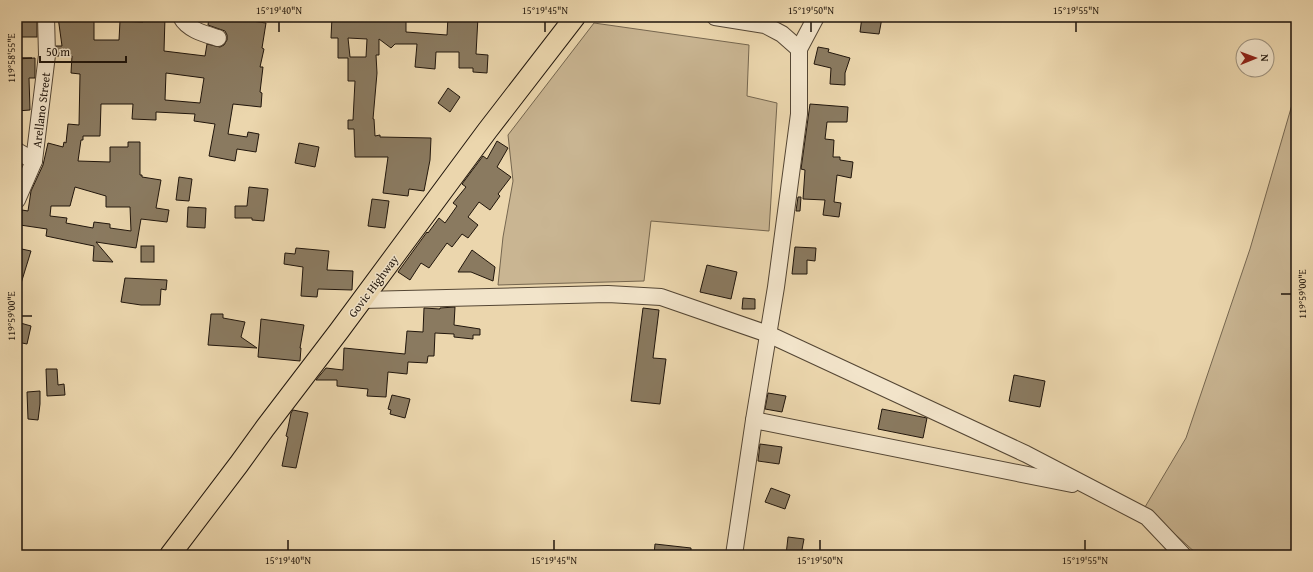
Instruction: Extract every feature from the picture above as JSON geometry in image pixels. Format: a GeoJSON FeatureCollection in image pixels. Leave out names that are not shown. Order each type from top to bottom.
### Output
{"type":"FeatureCollection","features":[{"type":"Feature","properties":{"kind":"main road","name":"Govic Highway"},"geometry":{"type":"LineString","coordinates":[[170,555],[487,131],[575,17]]}},
{"type":"Feature","properties":{"kind":"street","name":"Arellano Street"},"geometry":{"type":"LineString","coordinates":[[17,200],[34,161],[47,55],[46,17]]}},
{"type":"Feature","properties":{"kind":"street"},"geometry":{"type":"LineString","coordinates":[[181,17],[183,21],[193,29],[218,38]]}},
{"type":"Feature","properties":{"kind":"street"},"geometry":{"type":"LineString","coordinates":[[715,17],[764,25],[782,34],[799,49]]}},
{"type":"Feature","properties":{"kind":"street"},"geometry":{"type":"LineString","coordinates":[[734,555],[778,273],[799,114],[799,49],[816,17]]}},
{"type":"Feature","properties":{"kind":"street"},"geometry":{"type":"LineString","coordinates":[[17,151],[34,161]]}},
{"type":"Feature","properties":{"kind":"street"},"geometry":{"type":"LineString","coordinates":[[362,300],[608,294],[661,297],[768,334],[1026,454],[1147,517],[1183,555]]}},
{"type":"Feature","properties":{"kind":"street"},"geometry":{"type":"LineString","coordinates":[[754,420],[1092,488]]}},
{"type":"Feature","properties":{"kind":"shaded area"},"geometry":{"type":"Polygon","coordinates":[[[594,23],[749,45],[747,96],[777,103],[769,231],[651,221],[644,281],[498,285],[503,237],[513,181],[508,135],[594,23]]]}},
{"type":"Feature","properties":{"kind":"shaded area"},"geometry":{"type":"Polygon","coordinates":[[[1296,91],[1296,555],[1198,555],[1145,507],[1186,438],[1250,249],[1296,91]]]}},
{"type":"Feature","properties":{"kind":"building"},"geometry":{"type":"Polygon","coordinates":[[[58,17],[94,17],[94,40],[119,40],[120,21],[143,22],[143,17],[165,17],[164,51],[205,56],[207,44],[220,47],[224,45],[227,40],[225,31],[208,25],[209,17],[239,17],[238,19],[266,23],[262,48],[264,49],[260,67],[263,67],[260,92],[262,93],[261,107],[233,104],[228,134],[247,137],[248,132],[259,134],[256,152],[237,149],[235,161],[209,156],[215,124],[194,121],[195,114],[156,112],[156,120],[132,119],[133,104],[101,104],[100,136],[83,136],[78,161],[110,162],[110,147],[128,147],[128,142],[140,142],[140,175],[142,175],[142,177],[161,180],[156,208],[169,210],[167,222],[141,219],[136,248],[96,242],[113,262],[93,261],[94,246],[46,236],[47,229],[20,225],[22,210],[28,211],[31,191],[43,165],[48,143],[63,147],[64,142],[66,143],[68,124],[79,125],[80,74],[71,73],[72,56],[56,56],[56,46],[62,46],[58,17]],[[166,73],[165,100],[200,103],[204,78],[166,73]],[[75,187],[70,206],[51,206],[50,216],[67,218],[66,223],[93,228],[94,222],[110,224],[110,228],[131,231],[130,207],[106,207],[106,196],[75,187]]]}},
{"type":"Feature","properties":{"kind":"building"},"geometry":{"type":"Polygon","coordinates":[[[332,17],[378,17],[406,19],[406,32],[447,35],[448,17],[478,17],[476,54],[488,55],[487,73],[473,72],[473,68],[459,68],[459,52],[436,52],[435,69],[415,67],[417,44],[395,44],[391,48],[379,39],[379,55],[376,55],[377,73],[373,119],[375,136],[431,138],[430,160],[424,191],[409,189],[408,196],[383,193],[388,157],[355,157],[354,129],[348,129],[348,120],[353,120],[355,81],[348,81],[348,58],[338,58],[338,38],[331,38],[332,17]],[[348,38],[350,57],[366,57],[367,39],[348,38]]]}},
{"type":"Feature","properties":{"kind":"building"},"geometry":{"type":"Polygon","coordinates":[[[862,17],[882,18],[879,34],[860,32],[862,17]]]}},
{"type":"Feature","properties":{"kind":"building"},"geometry":{"type":"Polygon","coordinates":[[[17,18],[37,18],[37,37],[17,37],[17,18]]]}},
{"type":"Feature","properties":{"kind":"building"},"geometry":{"type":"Polygon","coordinates":[[[818,47],[829,49],[828,52],[850,58],[845,73],[845,85],[830,84],[831,68],[814,64],[818,47]]]}},
{"type":"Feature","properties":{"kind":"building"},"geometry":{"type":"Polygon","coordinates":[[[35,58],[35,78],[29,78],[30,110],[17,111],[17,59],[35,58]]]}},
{"type":"Feature","properties":{"kind":"building"},"geometry":{"type":"Polygon","coordinates":[[[448,88],[460,97],[450,112],[438,103],[448,88]]]}},
{"type":"Feature","properties":{"kind":"building"},"geometry":{"type":"Polygon","coordinates":[[[810,104],[848,107],[847,122],[827,122],[825,139],[834,140],[833,157],[840,157],[840,160],[853,162],[851,178],[837,175],[834,202],[841,203],[839,217],[823,215],[825,200],[803,199],[805,170],[801,169],[810,104]]]}},
{"type":"Feature","properties":{"kind":"building"},"geometry":{"type":"Polygon","coordinates":[[[497,141],[508,148],[497,167],[511,177],[498,194],[500,196],[490,210],[479,202],[468,217],[478,225],[468,238],[462,234],[452,247],[447,243],[429,268],[421,263],[410,280],[398,272],[439,218],[445,223],[457,206],[453,203],[466,187],[462,184],[483,156],[487,159],[497,141]]]}},
{"type":"Feature","properties":{"kind":"building"},"geometry":{"type":"Polygon","coordinates":[[[299,143],[319,147],[315,167],[295,163],[299,143]]]}},
{"type":"Feature","properties":{"kind":"building"},"geometry":{"type":"Polygon","coordinates":[[[179,177],[192,179],[189,201],[176,200],[179,177]]]}},
{"type":"Feature","properties":{"kind":"building"},"geometry":{"type":"Polygon","coordinates":[[[249,187],[268,189],[264,221],[252,220],[252,218],[235,218],[235,206],[247,206],[249,187]]]}},
{"type":"Feature","properties":{"kind":"building"},"geometry":{"type":"Polygon","coordinates":[[[798,197],[801,197],[800,211],[796,211],[798,197]]]}},
{"type":"Feature","properties":{"kind":"building"},"geometry":{"type":"Polygon","coordinates":[[[372,199],[389,201],[385,228],[368,226],[372,199]]]}},
{"type":"Feature","properties":{"kind":"building"},"geometry":{"type":"Polygon","coordinates":[[[188,207],[206,208],[205,228],[187,227],[188,207]]]}},
{"type":"Feature","properties":{"kind":"building"},"geometry":{"type":"Polygon","coordinates":[[[141,246],[154,246],[154,262],[141,262],[141,246]]]}},
{"type":"Feature","properties":{"kind":"building"},"geometry":{"type":"Polygon","coordinates":[[[795,247],[816,248],[815,261],[807,260],[807,274],[792,274],[795,247]]]}},
{"type":"Feature","properties":{"kind":"building"},"geometry":{"type":"Polygon","coordinates":[[[17,248],[31,251],[19,290],[17,290],[17,248]]]}},
{"type":"Feature","properties":{"kind":"building"},"geometry":{"type":"Polygon","coordinates":[[[296,248],[329,251],[327,270],[353,271],[352,290],[318,289],[317,297],[301,296],[303,267],[284,264],[285,253],[295,254],[296,248]]]}},
{"type":"Feature","properties":{"kind":"building"},"geometry":{"type":"Polygon","coordinates":[[[472,250],[495,267],[493,281],[471,272],[458,272],[472,250]]]}},
{"type":"Feature","properties":{"kind":"building"},"geometry":{"type":"Polygon","coordinates":[[[707,265],[737,272],[731,299],[700,292],[707,265]]]}},
{"type":"Feature","properties":{"kind":"building"},"geometry":{"type":"Polygon","coordinates":[[[125,278],[167,280],[166,290],[161,289],[160,305],[141,305],[121,302],[125,278]]]}},
{"type":"Feature","properties":{"kind":"building"},"geometry":{"type":"Polygon","coordinates":[[[743,298],[755,299],[755,309],[742,309],[743,298]]]}},
{"type":"Feature","properties":{"kind":"building"},"geometry":{"type":"Polygon","coordinates":[[[455,307],[454,325],[480,329],[480,335],[473,335],[473,339],[454,337],[454,334],[435,333],[434,356],[428,356],[427,363],[408,362],[407,374],[388,372],[386,397],[367,396],[368,389],[337,386],[337,380],[316,380],[326,368],[343,370],[344,348],[405,354],[407,331],[423,332],[424,308],[440,309],[455,307]]]}},
{"type":"Feature","properties":{"kind":"building"},"geometry":{"type":"Polygon","coordinates":[[[643,308],[659,310],[653,358],[666,359],[660,404],[631,401],[643,308]]]}},
{"type":"Feature","properties":{"kind":"building"},"geometry":{"type":"Polygon","coordinates":[[[211,314],[223,314],[223,318],[245,322],[241,337],[257,348],[208,345],[211,314]]]}},
{"type":"Feature","properties":{"kind":"building"},"geometry":{"type":"Polygon","coordinates":[[[261,319],[304,325],[300,348],[300,361],[258,357],[261,319]]]}},
{"type":"Feature","properties":{"kind":"building"},"geometry":{"type":"Polygon","coordinates":[[[17,322],[31,326],[27,344],[17,342],[17,322]]]}},
{"type":"Feature","properties":{"kind":"building"},"geometry":{"type":"Polygon","coordinates":[[[46,369],[57,369],[58,385],[64,384],[65,395],[47,396],[46,369]]]}},
{"type":"Feature","properties":{"kind":"building"},"geometry":{"type":"Polygon","coordinates":[[[1014,375],[1045,381],[1040,407],[1009,401],[1014,375]]]}},
{"type":"Feature","properties":{"kind":"building"},"geometry":{"type":"Polygon","coordinates":[[[40,391],[38,420],[28,419],[27,392],[40,391]]]}},
{"type":"Feature","properties":{"kind":"building"},"geometry":{"type":"Polygon","coordinates":[[[768,393],[786,396],[782,412],[765,409],[768,393]]]}},
{"type":"Feature","properties":{"kind":"building"},"geometry":{"type":"Polygon","coordinates":[[[392,395],[410,399],[405,418],[390,414],[391,410],[388,409],[392,395]]]}},
{"type":"Feature","properties":{"kind":"building"},"geometry":{"type":"Polygon","coordinates":[[[882,409],[927,418],[923,438],[878,429],[882,409]]]}},
{"type":"Feature","properties":{"kind":"building"},"geometry":{"type":"Polygon","coordinates":[[[293,410],[308,413],[296,468],[282,466],[288,437],[286,436],[293,410]]]}},
{"type":"Feature","properties":{"kind":"building"},"geometry":{"type":"Polygon","coordinates":[[[760,444],[782,447],[779,464],[758,461],[760,444]]]}},
{"type":"Feature","properties":{"kind":"building"},"geometry":{"type":"Polygon","coordinates":[[[771,488],[790,495],[785,509],[765,502],[771,488]]]}},
{"type":"Feature","properties":{"kind":"building"},"geometry":{"type":"Polygon","coordinates":[[[788,537],[804,539],[801,555],[786,555],[788,537]]]}},
{"type":"Feature","properties":{"kind":"building"},"geometry":{"type":"Polygon","coordinates":[[[655,544],[691,548],[691,555],[654,555],[655,544]]]}}]}
